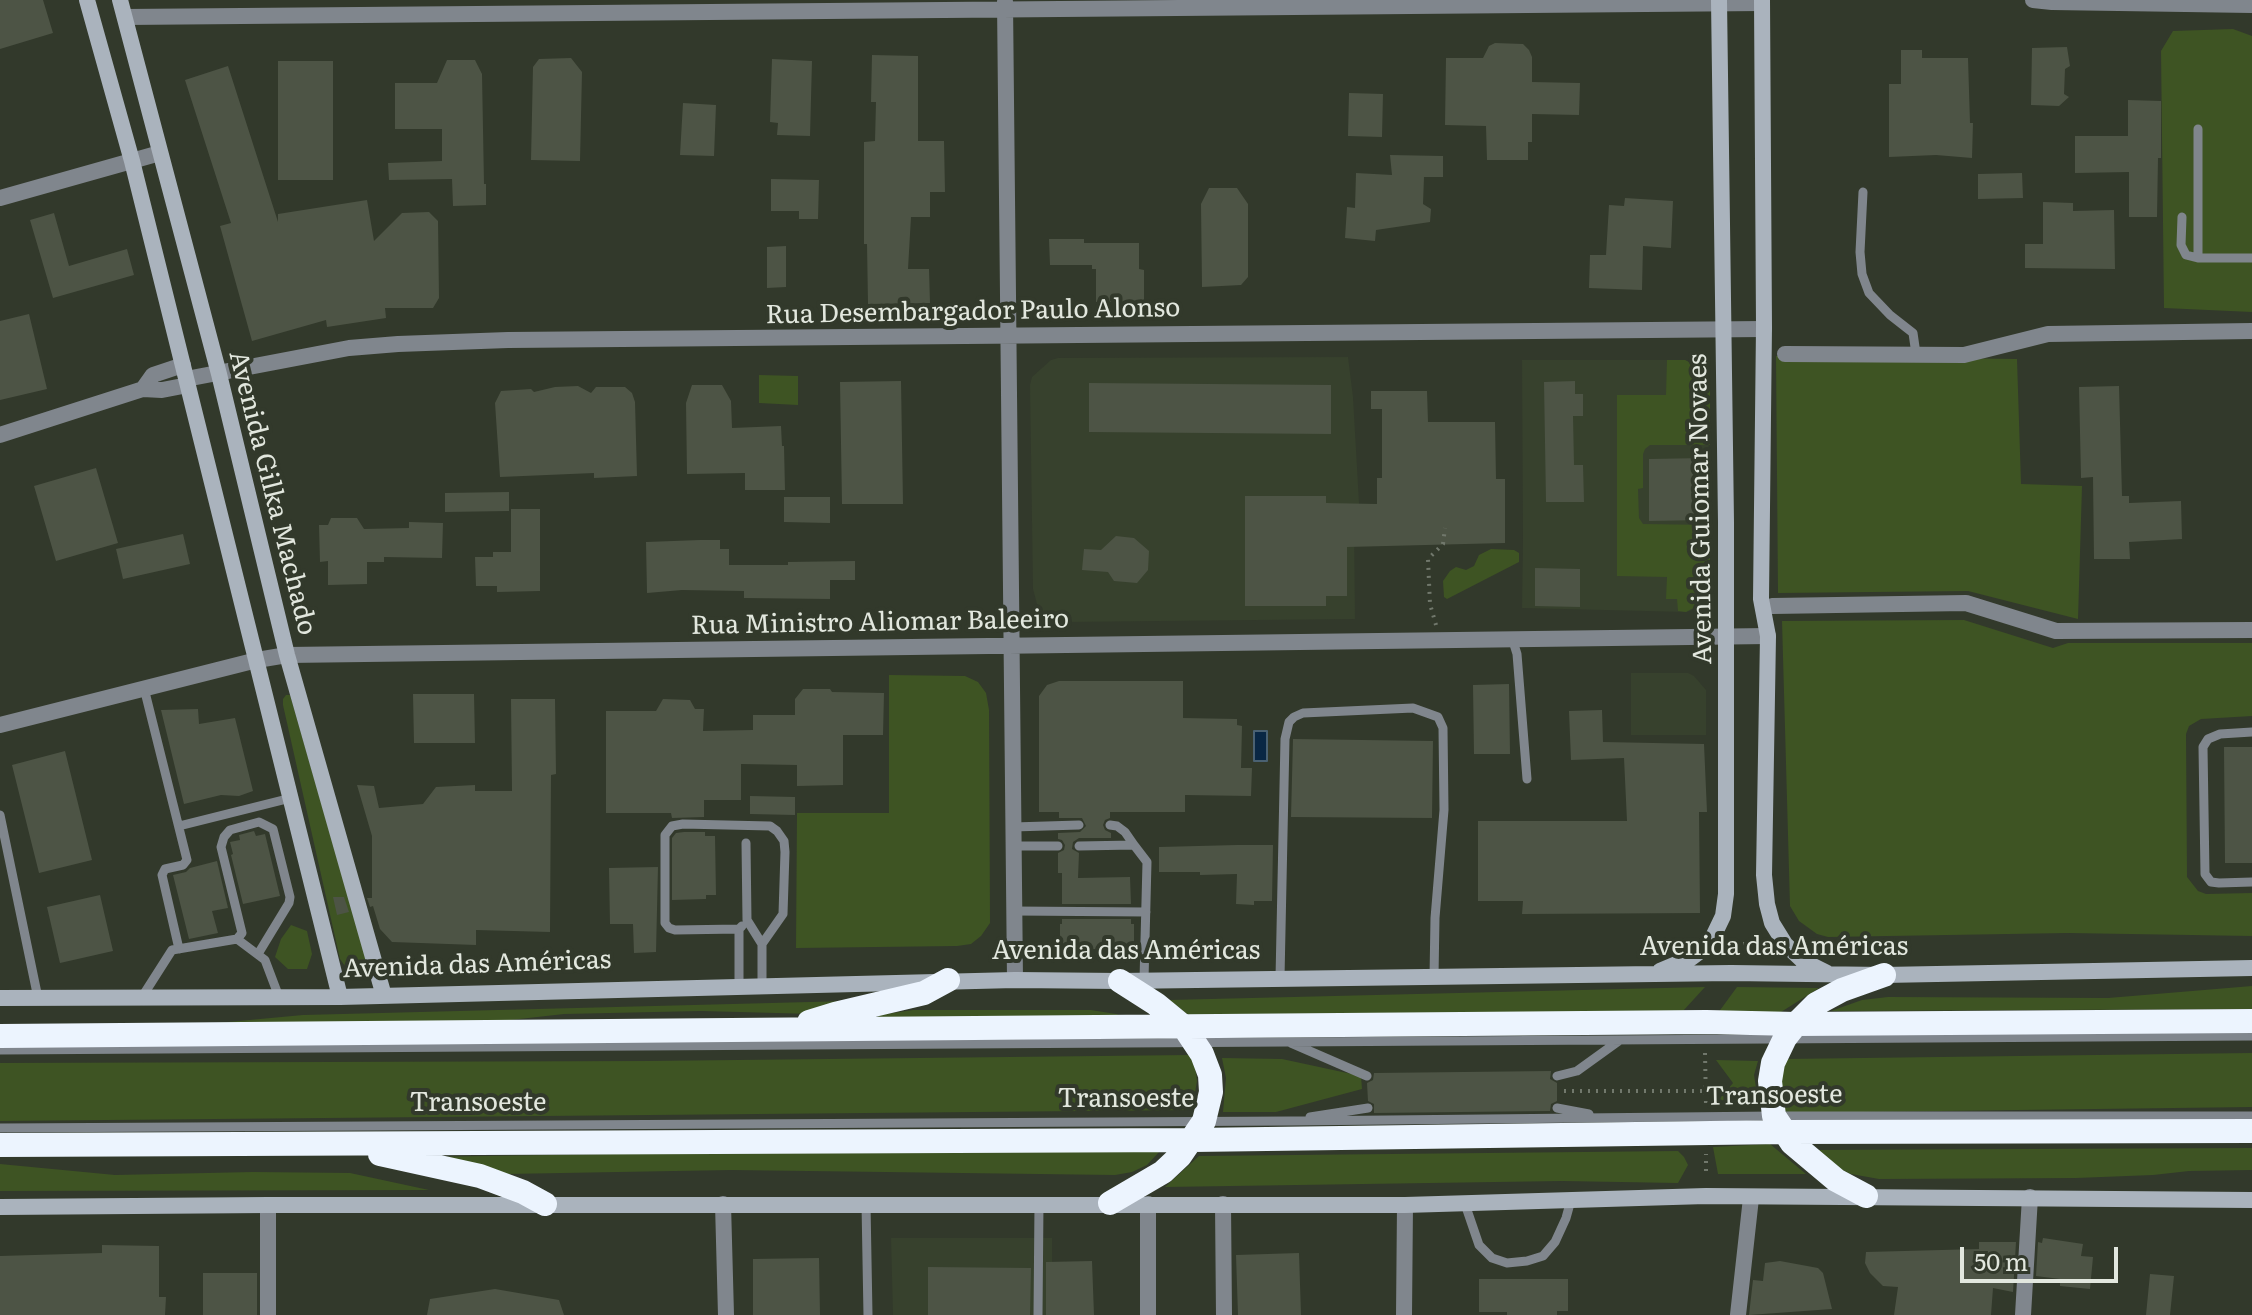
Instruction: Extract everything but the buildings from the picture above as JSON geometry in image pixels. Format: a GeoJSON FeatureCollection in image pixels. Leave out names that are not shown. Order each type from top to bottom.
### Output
{"type":"FeatureCollection","features":[{"type":"Feature","properties":{"kind":"highway"},"geometry":{"type":"LineString","coordinates":[[1866,1196],[1836,1180],[1792,1143],[1779,1124],[1770,1081],[1773,1063],[1790,1031],[1816,1004],[1842,990],[1884,975]]}},
{"type":"Feature","properties":{"kind":"highway"},"geometry":{"type":"LineString","coordinates":[[791,1030],[835,1014],[924,993],[948,980]]}},
{"type":"Feature","properties":{"kind":"highway"},"geometry":{"type":"LineString","coordinates":[[1110,1203],[1163,1172],[1180,1156],[1198,1130],[1211,1092],[1210,1075],[1202,1054],[1189,1035],[1132,980]]}},
{"type":"Feature","properties":{"kind":"highway"},"geometry":{"type":"LineString","coordinates":[[0,1036],[791,1030],[1189,1035],[1706,1022],[1790,1031],[2252,1021]]}},
{"type":"Feature","properties":{"kind":"highway"},"geometry":{"type":"LineString","coordinates":[[0,1145],[322,1145],[1198,1130],[1706,1135],[1779,1124],[2252,1131]]}},
{"type":"Feature","properties":{"kind":"highway"},"geometry":{"type":"LineString","coordinates":[[322,1145],[480,1176],[545,1204]]}},
{"type":"Feature","properties":{"kind":"main road","name":"Avenida Gilka Machado"},"geometry":{"type":"LineString","coordinates":[[87,0],[132,161],[340,997]]}},
{"type":"Feature","properties":{"kind":"main road","name":"Avenida Gilka Machado"},"geometry":{"type":"LineString","coordinates":[[120,0],[219,374],[287,655],[384,996]]}},
{"type":"Feature","properties":{"kind":"main road","name":"Avenida Guiomar Novaes"},"geometry":{"type":"LineString","coordinates":[[1648,975],[1678,965],[1703,949],[1716,933],[1723,916],[1726,894],[1727,635],[1719,2]]}},
{"type":"Feature","properties":{"kind":"main road"},"geometry":{"type":"LineString","coordinates":[[1762,2],[1764,329],[1761,599],[1768,636],[1764,875],[1772,923],[1785,944],[1803,961],[1832,975]]}},
{"type":"Feature","properties":{"kind":"main road","name":"Avenida das Américas"},"geometry":{"type":"LineString","coordinates":[[0,998],[340,997],[948,980],[1731,973],[1884,975],[2252,968]]}},
{"type":"Feature","properties":{"kind":"main road"},"geometry":{"type":"LineString","coordinates":[[0,1207],[1110,1203],[1405,1205],[1706,1196],[2252,1200]]}},
{"type":"Feature","properties":{"kind":"street"},"geometry":{"type":"LineString","coordinates":[[2033,0],[2252,5]]}},
{"type":"Feature","properties":{"kind":"street"},"geometry":{"type":"LineString","coordinates":[[125,17],[1005,5],[1762,2]]}},
{"type":"Feature","properties":{"kind":"street"},"geometry":{"type":"LineString","coordinates":[[1005,5],[1015,980]]}},
{"type":"Feature","properties":{"kind":"street"},"geometry":{"type":"LineString","coordinates":[[0,198],[160,153]]}},
{"type":"Feature","properties":{"kind":"street","name":"Rua Desembargador Paulo Alonso"},"geometry":{"type":"LineString","coordinates":[[0,435],[143,389],[153,375],[219,374],[349,348],[398,344],[539,340],[1764,329]]}},
{"type":"Feature","properties":{"kind":"street"},"geometry":{"type":"LineString","coordinates":[[1785,354],[1977,353],[2048,334],[2252,331]]}},
{"type":"Feature","properties":{"kind":"street"},"geometry":{"type":"LineString","coordinates":[[1772,606],[1966,603],[2056,631],[2252,630]]}},
{"type":"Feature","properties":{"kind":"street","name":"Rua Ministro Aliomar Baleeiro"},"geometry":{"type":"LineString","coordinates":[[0,725],[287,655],[1768,636]]}},
{"type":"Feature","properties":{"kind":"street"},"geometry":{"type":"LineString","coordinates":[[2023,1315],[2030,1197]]}},
{"type":"Feature","properties":{"kind":"street"},"geometry":{"type":"LineString","coordinates":[[1738,1315],[1751,1198]]}},
{"type":"Feature","properties":{"kind":"street"},"geometry":{"type":"LineString","coordinates":[[723,1204],[726,1315]]}},
{"type":"Feature","properties":{"kind":"street"},"geometry":{"type":"LineString","coordinates":[[1148,1204],[1148,1315]]}},
{"type":"Feature","properties":{"kind":"street"},"geometry":{"type":"LineString","coordinates":[[1223,1204],[1224,1315]]}},
{"type":"Feature","properties":{"kind":"street"},"geometry":{"type":"LineString","coordinates":[[268,1205],[268,1315]]}},
{"type":"Feature","properties":{"kind":"street"},"geometry":{"type":"LineString","coordinates":[[1404,1315],[1405,1205]]}},
{"type":"Feature","properties":{"kind":"lane"},"geometry":{"type":"LineString","coordinates":[[2198,129],[2198,258]]}},
{"type":"Feature","properties":{"kind":"lane"},"geometry":{"type":"LineString","coordinates":[[1863,192],[1862,274],[1869,293],[1913,333],[1916,354]]}},
{"type":"Feature","properties":{"kind":"lane"},"geometry":{"type":"LineString","coordinates":[[2182,217],[2182,251],[2192,258],[2252,258]]}},
{"type":"Feature","properties":{"kind":"lane"},"geometry":{"type":"LineString","coordinates":[[1512,638],[1517,654],[1527,779]]}},
{"type":"Feature","properties":{"kind":"lane"},"geometry":{"type":"LineString","coordinates":[[144,688],[187,860],[183,865],[162,871],[179,949]]}},
{"type":"Feature","properties":{"kind":"lane"},"geometry":{"type":"LineString","coordinates":[[1280,978],[1285,739],[1289,722],[1303,713],[1413,708],[1438,717],[1443,728],[1444,810],[1435,918],[1434,977]]}},
{"type":"Feature","properties":{"kind":"lane"},"geometry":{"type":"LineString","coordinates":[[2252,732],[2220,734],[2208,739],[2203,747],[2205,874],[2211,882],[2252,882]]}},
{"type":"Feature","properties":{"kind":"lane"},"geometry":{"type":"LineString","coordinates":[[179,826],[291,798]]}},
{"type":"Feature","properties":{"kind":"lane"},"geometry":{"type":"LineString","coordinates":[[0,815],[38,998]]}},
{"type":"Feature","properties":{"kind":"lane"},"geometry":{"type":"LineString","coordinates":[[142,997],[172,950],[237,939],[242,933],[221,847],[230,830],[259,822],[273,829],[290,897],[258,954]]}},
{"type":"Feature","properties":{"kind":"lane"},"geometry":{"type":"LineString","coordinates":[[1013,827],[1079,825]]}},
{"type":"Feature","properties":{"kind":"lane"},"geometry":{"type":"LineString","coordinates":[[1110,825],[1117,826],[1147,862],[1146,912],[1132,980]]}},
{"type":"Feature","properties":{"kind":"lane"},"geometry":{"type":"LineString","coordinates":[[739,929],[675,930],[665,923],[665,835],[672,826],[764,826],[777,831],[784,841],[785,852],[783,914],[762,944]]}},
{"type":"Feature","properties":{"kind":"lane"},"geometry":{"type":"LineString","coordinates":[[746,843],[747,920],[762,944],[762,986]]}},
{"type":"Feature","properties":{"kind":"lane"},"geometry":{"type":"LineString","coordinates":[[1079,846],[1134,845]]}},
{"type":"Feature","properties":{"kind":"lane"},"geometry":{"type":"LineString","coordinates":[[1014,846],[1058,846]]}},
{"type":"Feature","properties":{"kind":"lane"},"geometry":{"type":"LineString","coordinates":[[1014,911],[1146,912]]}},
{"type":"Feature","properties":{"kind":"lane"},"geometry":{"type":"LineString","coordinates":[[739,986],[739,929],[747,920]]}},
{"type":"Feature","properties":{"kind":"lane"},"geometry":{"type":"LineString","coordinates":[[237,939],[265,960],[279,997]]}},
{"type":"Feature","properties":{"kind":"lane"},"geometry":{"type":"LineString","coordinates":[[0,1050],[1189,1035],[1288,1042],[1620,1040],[1790,1031],[2252,1036]]}},
{"type":"Feature","properties":{"kind":"lane"},"geometry":{"type":"LineString","coordinates":[[1557,1076],[1577,1071],[1620,1040]]}},
{"type":"Feature","properties":{"kind":"lane"},"geometry":{"type":"LineString","coordinates":[[1288,1042],[1367,1076]]}},
{"type":"Feature","properties":{"kind":"lane"},"geometry":{"type":"LineString","coordinates":[[1291,1121],[1368,1108]]}},
{"type":"Feature","properties":{"kind":"lane"},"geometry":{"type":"LineString","coordinates":[[1557,1108],[1616,1119]]}},
{"type":"Feature","properties":{"kind":"lane","name":"Transoeste"},"geometry":{"type":"LineString","coordinates":[[0,1128],[1198,1130],[1291,1121],[1616,1119],[1779,1124],[2252,1116]]}},
{"type":"Feature","properties":{"kind":"lane"},"geometry":{"type":"LineString","coordinates":[[1465,1204],[1479,1245],[1492,1258],[1507,1263],[1543,1256],[1555,1242],[1571,1200]]}},
{"type":"Feature","properties":{"kind":"lane"},"geometry":{"type":"LineString","coordinates":[[866,1204],[868,1315]]}},
{"type":"Feature","properties":{"kind":"lane"},"geometry":{"type":"LineString","coordinates":[[1038,1315],[1039,1204]]}},
{"type":"Feature","properties":{"kind":"path"},"geometry":{"type":"LineString","coordinates":[[1439,639],[1430,604],[1428,559],[1443,544],[1445,528]]}},
{"type":"Feature","properties":{"kind":"path"},"geometry":{"type":"LineString","coordinates":[[1721,944],[1768,944]]}},
{"type":"Feature","properties":{"kind":"path"},"geometry":{"type":"LineString","coordinates":[[1705,1051],[1706,1107]]}},
{"type":"Feature","properties":{"kind":"path"},"geometry":{"type":"LineString","coordinates":[[1557,1091],[1705,1091]]}},
{"type":"Feature","properties":{"kind":"path"},"geometry":{"type":"LineString","coordinates":[[1706,1148],[1706,1171]]}},
{"type":"Feature","properties":{"kind":"shaded area"},"geometry":{"type":"Polygon","coordinates":[[[1348,357],[1360,520],[1354,522],[1355,619],[1064,622],[1052,620],[1043,612],[1033,589],[1030,385],[1032,377],[1051,360],[1348,357]]]}},
{"type":"Feature","properties":{"kind":"shaded area"},"geometry":{"type":"Polygon","coordinates":[[[1522,360],[1685,360],[1708,380],[1710,588],[1705,598],[1692,610],[1522,608],[1522,360]]]}},
{"type":"Feature","properties":{"kind":"shaded area"},"geometry":{"type":"Polygon","coordinates":[[[1631,673],[1688,673],[1694,676],[1706,690],[1706,735],[1631,735],[1631,673]]]}},
{"type":"Feature","properties":{"kind":"shaded area"},"geometry":{"type":"Polygon","coordinates":[[[891,1238],[1052,1238],[1052,1315],[893,1315],[891,1238]]]}},
{"type":"Feature","properties":{"kind":"green space"},"geometry":{"type":"Polygon","coordinates":[[[2233,29],[2252,36],[2252,312],[2164,308],[2161,51],[2173,31],[2233,29]]]}},
{"type":"Feature","properties":{"kind":"green space"},"geometry":{"type":"Polygon","coordinates":[[[1776,356],[2017,359],[2021,484],[2082,486],[2078,619],[1968,591],[1778,593],[1776,356]]]}},
{"type":"Feature","properties":{"kind":"green space"},"geometry":{"type":"Polygon","coordinates":[[[1667,360],[1691,363],[1708,380],[1710,387],[1710,445],[1650,445],[1643,454],[1643,488],[1638,489],[1639,518],[1643,524],[1710,525],[1710,588],[1699,605],[1686,612],[1678,611],[1677,599],[1666,599],[1667,577],[1617,576],[1617,395],[1666,395],[1667,360]]]}},
{"type":"Feature","properties":{"kind":"green space"},"geometry":{"type":"Polygon","coordinates":[[[759,375],[798,376],[798,405],[759,403],[759,375]]]}},
{"type":"Feature","properties":{"kind":"green space"},"geometry":{"type":"Polygon","coordinates":[[[1491,549],[1514,550],[1519,553],[1519,562],[1447,599],[1444,597],[1443,581],[1450,571],[1456,567],[1466,570],[1474,566],[1479,555],[1491,549]]]}},
{"type":"Feature","properties":{"kind":"green space"},"geometry":{"type":"Polygon","coordinates":[[[1964,620],[2053,648],[2068,643],[2252,643],[2252,716],[2201,719],[2189,726],[2186,734],[2187,877],[2198,891],[2206,894],[2252,893],[2252,936],[2068,933],[1828,937],[1817,934],[1799,921],[1790,906],[1782,621],[1964,620]]]}},
{"type":"Feature","properties":{"kind":"green space"},"geometry":{"type":"Polygon","coordinates":[[[889,675],[965,676],[978,682],[986,693],[989,710],[990,923],[971,944],[957,946],[796,948],[797,813],[889,813],[889,675]]]}},
{"type":"Feature","properties":{"kind":"green space"},"geometry":{"type":"Polygon","coordinates":[[[286,695],[290,695],[365,954],[366,965],[356,974],[349,972],[340,959],[283,705],[286,695]]]}},
{"type":"Feature","properties":{"kind":"green space"},"geometry":{"type":"Polygon","coordinates":[[[291,925],[307,931],[312,954],[307,969],[288,969],[275,957],[281,939],[291,925]]]}},
{"type":"Feature","properties":{"kind":"green space"},"geometry":{"type":"Polygon","coordinates":[[[2252,986],[2252,1009],[1831,1011],[1862,1000],[1888,997],[2108,998],[2252,986]]]}},
{"type":"Feature","properties":{"kind":"green space"},"geometry":{"type":"Polygon","coordinates":[[[1705,987],[1683,1011],[1191,1017],[1169,1000],[1705,987]]]}},
{"type":"Feature","properties":{"kind":"green space"},"geometry":{"type":"Polygon","coordinates":[[[1737,987],[1819,988],[1781,1012],[1718,1013],[1737,987]]]}},
{"type":"Feature","properties":{"kind":"green space"},"geometry":{"type":"Polygon","coordinates":[[[849,1001],[814,1014],[701,1011],[564,1014],[457,1026],[185,1026],[303,1015],[849,1001]]]}},
{"type":"Feature","properties":{"kind":"green space"},"geometry":{"type":"Polygon","coordinates":[[[913,1010],[1091,1010],[1143,1023],[869,1023],[880,1015],[913,1010]]]}},
{"type":"Feature","properties":{"kind":"green space"},"geometry":{"type":"Polygon","coordinates":[[[2252,1053],[2252,1107],[1786,1113],[1780,1087],[1784,1059],[2252,1053]]]}},
{"type":"Feature","properties":{"kind":"green space"},"geometry":{"type":"Polygon","coordinates":[[[1190,1055],[1197,1081],[1192,1110],[0,1121],[0,1063],[1190,1055]]]}},
{"type":"Feature","properties":{"kind":"green space"},"geometry":{"type":"Polygon","coordinates":[[[1222,1058],[1282,1059],[1361,1076],[1362,1089],[1276,1112],[1223,1112],[1226,1078],[1222,1058]]]}},
{"type":"Feature","properties":{"kind":"green space"},"geometry":{"type":"Polygon","coordinates":[[[1716,1060],[1758,1061],[1754,1075],[1759,1106],[1716,1103],[1733,1083],[1716,1060]]]}},
{"type":"Feature","properties":{"kind":"green space"},"geometry":{"type":"Polygon","coordinates":[[[1770,1144],[1806,1174],[1718,1174],[1713,1147],[1770,1144]]]}},
{"type":"Feature","properties":{"kind":"green space"},"geometry":{"type":"Polygon","coordinates":[[[1005,1148],[1160,1151],[1147,1165],[1115,1175],[731,1170],[506,1174],[422,1157],[1005,1148]]]}},
{"type":"Feature","properties":{"kind":"green space"},"geometry":{"type":"Polygon","coordinates":[[[2252,1148],[2252,1170],[2076,1178],[1879,1179],[1851,1174],[1807,1150],[2252,1148]]]}},
{"type":"Feature","properties":{"kind":"green space"},"geometry":{"type":"Polygon","coordinates":[[[1678,1151],[1688,1165],[1678,1183],[1562,1181],[1165,1187],[1199,1156],[1678,1151]]]}},
{"type":"Feature","properties":{"kind":"green space"},"geometry":{"type":"Polygon","coordinates":[[[0,1164],[115,1175],[350,1173],[429,1190],[0,1191],[0,1164]]]}},
{"type":"Feature","properties":{"kind":"water"},"geometry":{"type":"Polygon","coordinates":[[[1254,731],[1267,731],[1267,761],[1254,761],[1254,731]]]}}]}
